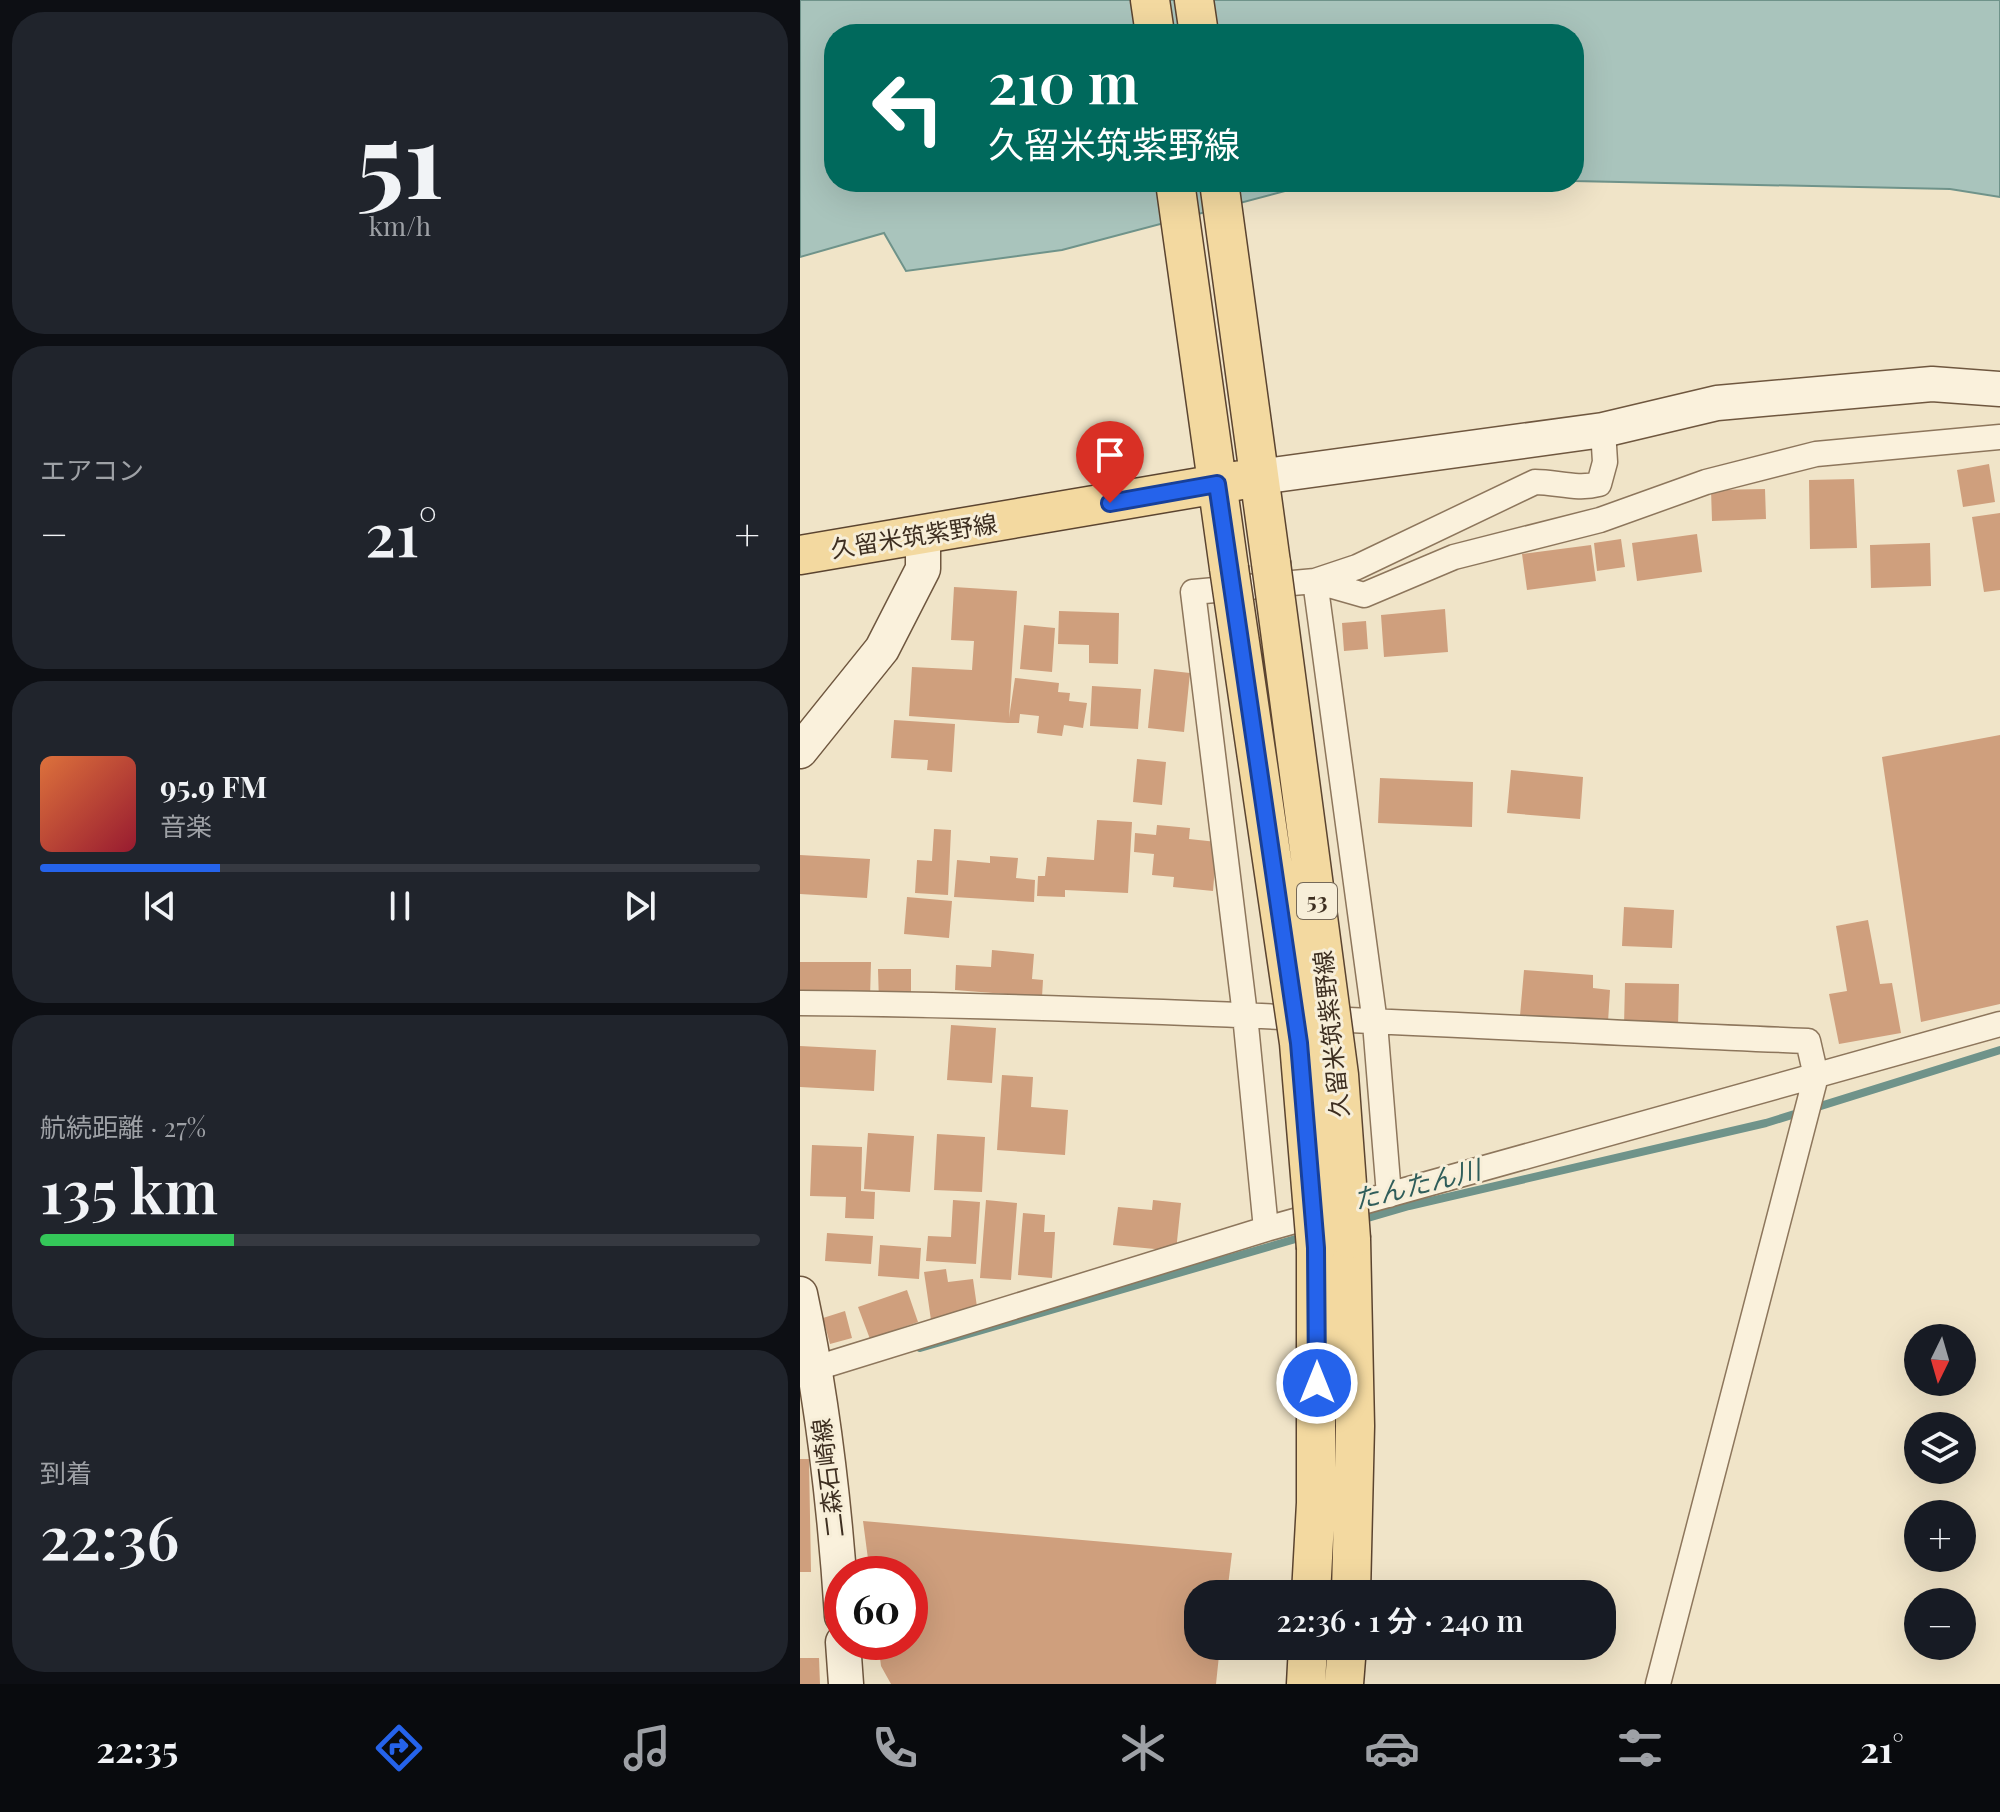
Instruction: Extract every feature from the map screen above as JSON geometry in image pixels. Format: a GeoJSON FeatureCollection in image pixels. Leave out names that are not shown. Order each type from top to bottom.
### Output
{"type":"FeatureCollection","features":[{"type":"Feature","properties":{"kind":"main road"},"geometry":{"type":"LineString","coordinates":[[1150,0],[1154,24]]}},
{"type":"Feature","properties":{"kind":"main road"},"geometry":{"type":"LineString","coordinates":[[1194,0],[1198,24]]}},
{"type":"Feature","properties":{"kind":"main road","name":"久留米筑紫野線"},"geometry":{"type":"LineString","coordinates":[[1176,192],[1299,1043],[1334,1244],[1355,1426],[1351,1580]]}},
{"type":"Feature","properties":{"kind":"main road","name":"久留米筑紫野線"},"geometry":{"type":"LineString","coordinates":[[1220,192],[1339,1075],[1334,1244],[1312,1580]]}},
{"type":"Feature","properties":{"kind":"main road","name":"久留米筑紫野線"},"geometry":{"type":"LineString","coordinates":[[800,555],[1259,477]]}},
{"type":"Feature","properties":{"kind":"main road"},"geometry":{"type":"LineString","coordinates":[[1306,1684],[1307,1660]]}},
{"type":"Feature","properties":{"kind":"main road"},"geometry":{"type":"LineString","coordinates":[[1344,1684],[1346,1660]]}},
{"type":"Feature","properties":{"kind":"street"},"geometry":{"type":"LineString","coordinates":[[1259,477],[1603,430],[1717,403],[1932,384],[2000,389]]}},
{"type":"Feature","properties":{"kind":"street"},"geometry":{"type":"LineString","coordinates":[[1266,1229],[1245,1015],[1193,592],[1315,581],[1357,567],[1535,482],[1560,482],[1582,488],[1599,484],[1605,462],[1603,430]]}},
{"type":"Feature","properties":{"kind":"street"},"geometry":{"type":"LineString","coordinates":[[1315,581],[1364,595],[1454,557],[1600,520],[1706,482],[1816,454],[2000,437]]}},
{"type":"Feature","properties":{"kind":"street"},"geometry":{"type":"LineString","coordinates":[[800,751],[882,649],[923,569],[923,535]]}},
{"type":"Feature","properties":{"kind":"street"},"geometry":{"type":"LineString","coordinates":[[1315,581],[1375,1023],[1389,1195]]}},
{"type":"Feature","properties":{"kind":"street"},"geometry":{"type":"LineString","coordinates":[[800,1003],[1245,1015],[1808,1041],[1816,1076],[1658,1684]]}},
{"type":"Feature","properties":{"kind":"street"},"geometry":{"type":"LineString","coordinates":[[808,1371],[1266,1229],[2000,1024]]}},
{"type":"Feature","properties":{"kind":"street","name":"二森石崎線"},"geometry":{"type":"LineString","coordinates":[[800,1294],[808,1371],[835,1508],[838,1556]]}},
{"type":"Feature","properties":{"kind":"street"},"geometry":{"type":"LineString","coordinates":[[844,1660],[846,1684]]}},
{"type":"Feature","properties":{"kind":"water"},"geometry":{"type":"Polygon","coordinates":[[[800,0],[2000,0],[2000,197],[1950,189],[1584,181],[1584,24],[824,24],[824,192],[1281,192],[1062,250],[906,271],[884,233],[800,257],[800,0]]]}},
{"type":"Feature","properties":{"kind":"building"},"geometry":{"type":"Polygon","coordinates":[[[1989,464],[1995,502],[1963,507],[1957,470],[1989,464]]]}},
{"type":"Feature","properties":{"kind":"building"},"geometry":{"type":"Polygon","coordinates":[[[1854,479],[1857,548],[1810,549],[1809,480],[1854,479]]]}},
{"type":"Feature","properties":{"kind":"building"},"geometry":{"type":"Polygon","coordinates":[[[1765,489],[1766,519],[1712,521],[1711,490],[1765,489]]]}},
{"type":"Feature","properties":{"kind":"building"},"geometry":{"type":"Polygon","coordinates":[[[2000,513],[2000,590],[1984,592],[1972,517],[2000,513]]]}},
{"type":"Feature","properties":{"kind":"building"},"geometry":{"type":"Polygon","coordinates":[[[1697,534],[1702,572],[1637,581],[1632,543],[1697,534]]]}},
{"type":"Feature","properties":{"kind":"building"},"geometry":{"type":"Polygon","coordinates":[[[1621,539],[1625,567],[1597,571],[1594,543],[1621,539]]]}},
{"type":"Feature","properties":{"kind":"building"},"geometry":{"type":"Polygon","coordinates":[[[1930,543],[1931,586],[1871,588],[1870,545],[1930,543]]]}},
{"type":"Feature","properties":{"kind":"building"},"geometry":{"type":"Polygon","coordinates":[[[1591,545],[1596,581],[1527,590],[1522,554],[1591,545]]]}},
{"type":"Feature","properties":{"kind":"building"},"geometry":{"type":"Polygon","coordinates":[[[954,587],[1017,591],[1009,718],[1015,678],[1059,683],[1058,692],[1070,693],[1069,701],[1087,703],[1083,728],[1064,725],[1062,736],[1037,733],[1039,716],[1020,714],[1019,723],[909,716],[912,667],[972,670],[974,641],[951,640],[954,587]]]}},
{"type":"Feature","properties":{"kind":"building"},"geometry":{"type":"Polygon","coordinates":[[[1445,609],[1448,652],[1384,657],[1381,615],[1445,609]]]}},
{"type":"Feature","properties":{"kind":"building"},"geometry":{"type":"Polygon","coordinates":[[[1059,611],[1119,613],[1118,664],[1089,663],[1089,645],[1058,644],[1059,611]]]}},
{"type":"Feature","properties":{"kind":"building"},"geometry":{"type":"Polygon","coordinates":[[[1366,621],[1368,649],[1344,651],[1342,623],[1366,621]]]}},
{"type":"Feature","properties":{"kind":"building"},"geometry":{"type":"Polygon","coordinates":[[[1024,625],[1055,628],[1052,672],[1020,669],[1024,625]]]}},
{"type":"Feature","properties":{"kind":"building"},"geometry":{"type":"Polygon","coordinates":[[[1154,669],[1190,673],[1184,732],[1148,728],[1154,669]]]}},
{"type":"Feature","properties":{"kind":"building"},"geometry":{"type":"Polygon","coordinates":[[[1092,686],[1141,689],[1138,729],[1090,726],[1092,686]]]}},
{"type":"Feature","properties":{"kind":"building"},"geometry":{"type":"Polygon","coordinates":[[[894,720],[955,724],[952,772],[927,770],[928,760],[891,758],[894,720]]]}},
{"type":"Feature","properties":{"kind":"building"},"geometry":{"type":"Polygon","coordinates":[[[2000,735],[2000,1004],[1921,1022],[1882,757],[2000,735]]]}},
{"type":"Feature","properties":{"kind":"building"},"geometry":{"type":"Polygon","coordinates":[[[1137,759],[1166,762],[1162,805],[1133,802],[1137,759]]]}},
{"type":"Feature","properties":{"kind":"building"},"geometry":{"type":"Polygon","coordinates":[[[1511,770],[1583,777],[1580,819],[1507,813],[1511,770]]]}},
{"type":"Feature","properties":{"kind":"building"},"geometry":{"type":"Polygon","coordinates":[[[1380,778],[1473,782],[1472,827],[1378,823],[1380,778]]]}},
{"type":"Feature","properties":{"kind":"building"},"geometry":{"type":"Polygon","coordinates":[[[1097,820],[1132,822],[1128,893],[1065,890],[1065,897],[1037,896],[1038,876],[1045,876],[1047,857],[1094,860],[1097,820]]]}},
{"type":"Feature","properties":{"kind":"building"},"geometry":{"type":"Polygon","coordinates":[[[1157,825],[1190,828],[1189,839],[1217,842],[1213,891],[1173,887],[1174,877],[1152,875],[1154,854],[1134,852],[1135,833],[1156,835],[1157,825]]]}},
{"type":"Feature","properties":{"kind":"building"},"geometry":{"type":"Polygon","coordinates":[[[934,829],[951,830],[948,895],[915,893],[917,860],[932,861],[934,829]]]}},
{"type":"Feature","properties":{"kind":"building"},"geometry":{"type":"Polygon","coordinates":[[[800,855],[870,859],[867,898],[800,894],[800,855]]]}},
{"type":"Feature","properties":{"kind":"building"},"geometry":{"type":"Polygon","coordinates":[[[990,856],[1018,858],[1016,878],[1035,880],[1034,902],[954,897],[957,860],[990,863],[990,856]]]}},
{"type":"Feature","properties":{"kind":"building"},"geometry":{"type":"Polygon","coordinates":[[[907,897],[952,901],[949,938],[904,934],[907,897]]]}},
{"type":"Feature","properties":{"kind":"building"},"geometry":{"type":"Polygon","coordinates":[[[1624,907],[1674,910],[1672,948],[1622,946],[1624,907]]]}},
{"type":"Feature","properties":{"kind":"building"},"geometry":{"type":"Polygon","coordinates":[[[1868,920],[1880,984],[1892,983],[1901,1033],[1839,1044],[1829,994],[1847,991],[1836,926],[1868,920]]]}},
{"type":"Feature","properties":{"kind":"building"},"geometry":{"type":"Polygon","coordinates":[[[992,950],[1034,954],[1032,979],[1043,980],[1042,997],[955,990],[956,965],[991,967],[992,950]]]}},
{"type":"Feature","properties":{"kind":"building"},"geometry":{"type":"Polygon","coordinates":[[[800,962],[871,962],[870,998],[800,998],[800,962]]]}},
{"type":"Feature","properties":{"kind":"building"},"geometry":{"type":"Polygon","coordinates":[[[878,969],[911,969],[911,1003],[879,1003],[878,969]]]}},
{"type":"Feature","properties":{"kind":"building"},"geometry":{"type":"Polygon","coordinates":[[[1524,970],[1593,975],[1593,988],[1610,990],[1608,1022],[1520,1016],[1524,970]]]}},
{"type":"Feature","properties":{"kind":"building"},"geometry":{"type":"Polygon","coordinates":[[[1625,983],[1679,984],[1678,1027],[1624,1026],[1625,983]]]}},
{"type":"Feature","properties":{"kind":"building"},"geometry":{"type":"Polygon","coordinates":[[[951,1025],[996,1028],[992,1083],[947,1080],[951,1025]]]}},
{"type":"Feature","properties":{"kind":"building"},"geometry":{"type":"Polygon","coordinates":[[[800,1046],[876,1050],[874,1091],[800,1087],[800,1046]]]}},
{"type":"Feature","properties":{"kind":"building"},"geometry":{"type":"Polygon","coordinates":[[[1002,1075],[1033,1077],[1031,1107],[1068,1110],[1065,1155],[997,1150],[1002,1075]]]}},
{"type":"Feature","properties":{"kind":"building"},"geometry":{"type":"Polygon","coordinates":[[[868,1133],[914,1136],[910,1192],[864,1189],[868,1133]]]}},
{"type":"Feature","properties":{"kind":"building"},"geometry":{"type":"Polygon","coordinates":[[[937,1134],[985,1137],[982,1192],[934,1190],[937,1134]]]}},
{"type":"Feature","properties":{"kind":"building"},"geometry":{"type":"Polygon","coordinates":[[[812,1145],[862,1147],[861,1191],[875,1192],[874,1219],[845,1218],[846,1197],[810,1196],[812,1145]]]}},
{"type":"Feature","properties":{"kind":"building"},"geometry":{"type":"Polygon","coordinates":[[[953,1200],[980,1202],[976,1264],[926,1261],[928,1236],[951,1237],[953,1200]]]}},
{"type":"Feature","properties":{"kind":"building"},"geometry":{"type":"Polygon","coordinates":[[[986,1200],[1017,1203],[1011,1280],[980,1278],[986,1200]]]}},
{"type":"Feature","properties":{"kind":"building"},"geometry":{"type":"Polygon","coordinates":[[[1153,1200],[1181,1203],[1176,1251],[1113,1245],[1118,1207],[1152,1210],[1153,1200]]]}},
{"type":"Feature","properties":{"kind":"building"},"geometry":{"type":"Polygon","coordinates":[[[1023,1213],[1045,1215],[1044,1232],[1055,1232],[1052,1278],[1018,1275],[1023,1213]]]}},
{"type":"Feature","properties":{"kind":"building"},"geometry":{"type":"Polygon","coordinates":[[[827,1233],[873,1236],[871,1264],[825,1261],[827,1233]]]}},
{"type":"Feature","properties":{"kind":"building"},"geometry":{"type":"Polygon","coordinates":[[[880,1245],[921,1248],[919,1279],[878,1276],[880,1245]]]}},
{"type":"Feature","properties":{"kind":"building"},"geometry":{"type":"Polygon","coordinates":[[[946,1269],[948,1282],[973,1279],[978,1314],[931,1320],[924,1272],[946,1269]]]}},
{"type":"Feature","properties":{"kind":"building"},"geometry":{"type":"Polygon","coordinates":[[[907,1290],[918,1322],[870,1339],[858,1307],[907,1290]]]}},
{"type":"Feature","properties":{"kind":"building"},"geometry":{"type":"Polygon","coordinates":[[[845,1311],[852,1338],[830,1344],[823,1318],[845,1311]]]}},
{"type":"Feature","properties":{"kind":"building"},"geometry":{"type":"Polygon","coordinates":[[[800,1459],[809,1459],[811,1572],[800,1572],[800,1459]]]}},
{"type":"Feature","properties":{"kind":"building"},"geometry":{"type":"Polygon","coordinates":[[[863,1521],[1232,1553],[1229,1580],[1184,1580],[1184,1660],[1219,1660],[1216,1684],[891,1684],[880,1660],[928,1660],[928,1556],[868,1556],[863,1521]]]}},
{"type":"Feature","properties":{"kind":"building"},"geometry":{"type":"Polygon","coordinates":[[[800,1658],[819,1658],[820,1684],[800,1684],[800,1658]]]}},
{"type":"Feature","properties":{"kind":"waterway","name":"たんたん川"},"geometry":{"type":"LineString","coordinates":[[1361,1220],[1409,1206],[1766,1123],[2000,1050]]}},
{"type":"Feature","properties":{"kind":"waterway","name":"たんたん川"},"geometry":{"type":"LineString","coordinates":[[920,1348],[1306,1236]]}},
{"type":"Feature","properties":{"kind":"route"},"geometry":{"type":"LineString","coordinates":[[1110,503],[1217,484],[1299,1043],[1316,1248],[1317,1383]]}}]}
